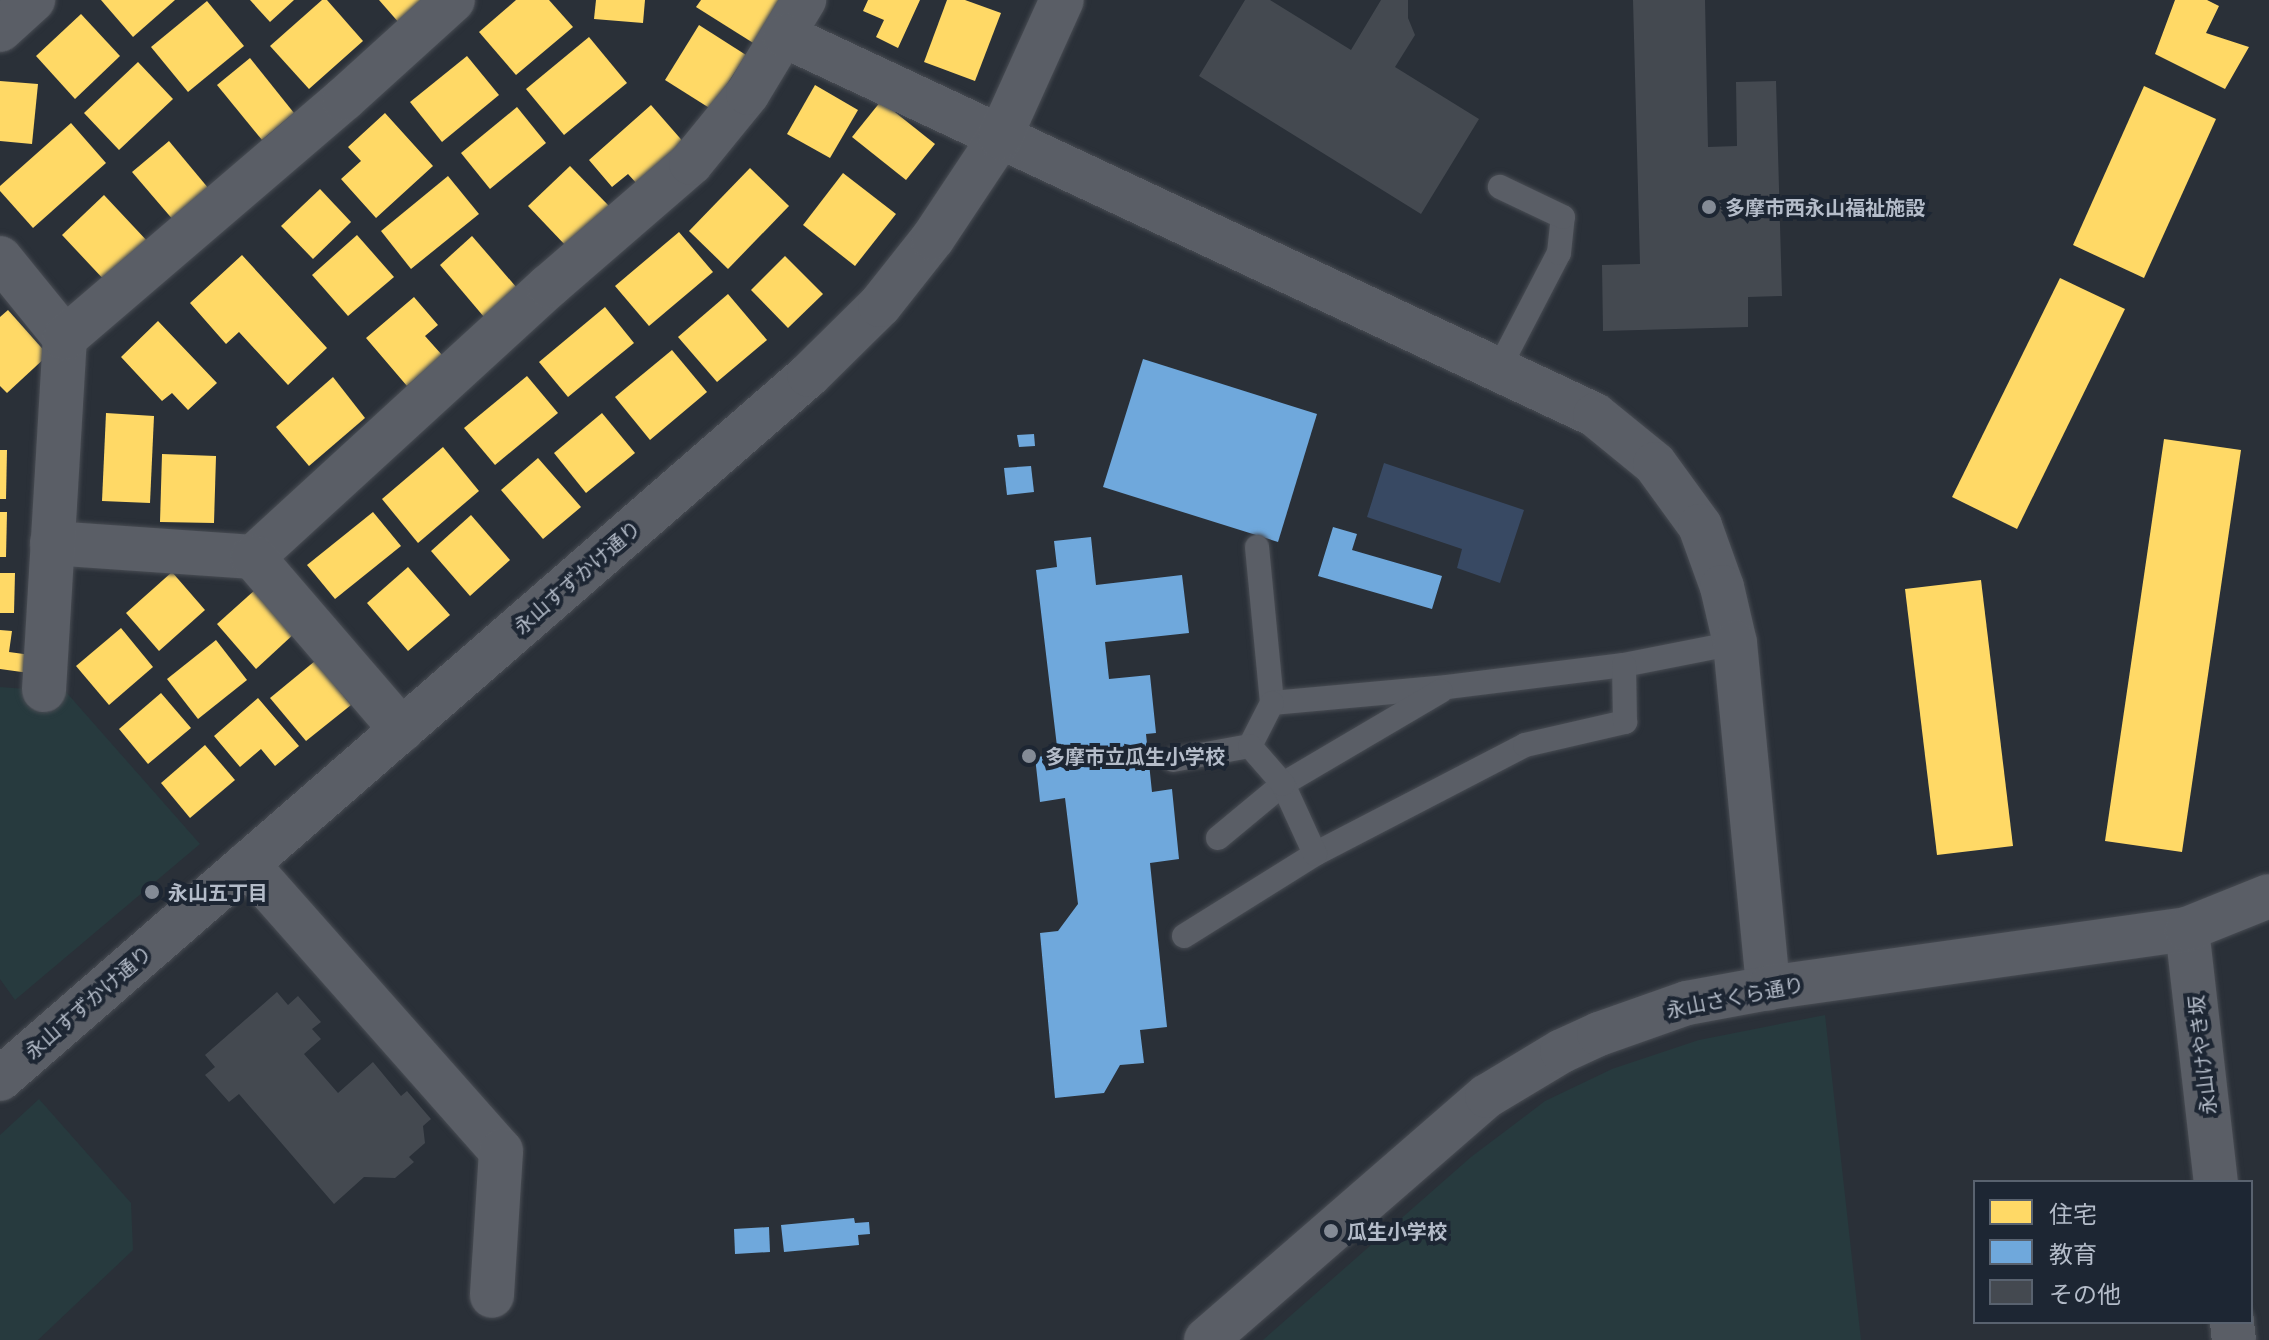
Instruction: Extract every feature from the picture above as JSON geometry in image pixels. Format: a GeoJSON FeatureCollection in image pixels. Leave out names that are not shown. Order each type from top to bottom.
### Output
{"type":"FeatureCollection","features":[{"type":"Feature","properties":{"kind":"street"},"geometry":{"type":"LineString","coordinates":[[0,30],[33,0]]}},
{"type":"Feature","properties":{"kind":"street"},"geometry":{"type":"LineString","coordinates":[[65,338],[344,99],[453,0]]}},
{"type":"Feature","properties":{"kind":"street","name":"永山すずかけ通り"},"geometry":{"type":"LineString","coordinates":[[0,1079],[809,375],[880,305],[933,238],[1000,137],[1062,0]]}},
{"type":"Feature","properties":{"kind":"street"},"geometry":{"type":"LineString","coordinates":[[253,557],[549,286],[691,163],[748,93],[794,18],[1000,137],[1595,415],[1655,464],[1700,526],[1722,587],[1735,643],[1768,988]]}},
{"type":"Feature","properties":{"kind":"street"},"geometry":{"type":"LineString","coordinates":[[0,258],[65,338],[44,690]]}},
{"type":"Feature","properties":{"kind":"street"},"geometry":{"type":"LineString","coordinates":[[52,543],[253,557],[402,730]]}},
{"type":"Feature","properties":{"kind":"street"},"geometry":{"type":"LineString","coordinates":[[247,864],[501,1151],[492,1296]]}},
{"type":"Feature","properties":{"kind":"street","name":"永山さくら通り"},"geometry":{"type":"LineString","coordinates":[[1206,1340],[1449,1126],[1512,1080],[1562,1051],[1644,1016],[1687,1003],[1768,988],[2187,929],[2269,896]]}},
{"type":"Feature","properties":{"kind":"street","name":"永山けやき坂"},"geometry":{"type":"LineString","coordinates":[[2187,929],[2216,1180]]}},
{"type":"Feature","properties":{"kind":"lane"},"geometry":{"type":"LineString","coordinates":[[1498,370],[1559,253],[1563,217],[1500,187]]}},
{"type":"Feature","properties":{"kind":"lane"},"geometry":{"type":"LineString","coordinates":[[1250,746],[1272,703],[1257,547]]}},
{"type":"Feature","properties":{"kind":"lane"},"geometry":{"type":"LineString","coordinates":[[1272,703],[1447,687],[1624,665],[1735,643]]}},
{"type":"Feature","properties":{"kind":"lane"},"geometry":{"type":"LineString","coordinates":[[1184,936],[1315,854],[1525,745],[1625,722],[1624,665]]}},
{"type":"Feature","properties":{"kind":"lane"},"geometry":{"type":"LineString","coordinates":[[1218,838],[1283,784],[1447,687]]}},
{"type":"Feature","properties":{"kind":"lane"},"geometry":{"type":"LineString","coordinates":[[1250,746],[1283,784],[1315,854]]}},
{"type":"Feature","properties":{"kind":"lane"},"geometry":{"type":"LineString","coordinates":[[1173,760],[1250,746]]}},
{"type":"Feature","properties":{"kind":"green space"},"geometry":{"type":"Polygon","coordinates":[[[0,687],[66,692],[200,844],[15,1000],[0,979],[0,687]]]}},
{"type":"Feature","properties":{"kind":"green space"},"geometry":{"type":"Polygon","coordinates":[[[1825,1015],[1861,1340],[1263,1340],[1471,1157],[1545,1101],[1612,1069],[1699,1040],[1825,1015]]]}},
{"type":"Feature","properties":{"kind":"green space"},"geometry":{"type":"Polygon","coordinates":[[[39,1099],[131,1203],[133,1250],[38,1340],[0,1340],[0,1135],[39,1099]]]}},
{"type":"Feature","properties":{"kind":"water"},"geometry":{"type":"Polygon","coordinates":[[[1384,463],[1524,510],[1500,583],[1457,568],[1462,549],[1367,517],[1384,463]]]}},
{"type":"Feature","properties":{"kind":"building: 住宅"},"geometry":{"type":"Polygon","coordinates":[[[101,0],[175,0],[133,37],[101,0]]]}},
{"type":"Feature","properties":{"kind":"building: 住宅"},"geometry":{"type":"Polygon","coordinates":[[[250,0],[294,0],[270,22],[250,0]]]}},
{"type":"Feature","properties":{"kind":"building: 住宅"},"geometry":{"type":"Polygon","coordinates":[[[322,0],[327,0],[363,41],[309,89],[270,46],[322,0]]]}},
{"type":"Feature","properties":{"kind":"building: 住宅"},"geometry":{"type":"Polygon","coordinates":[[[379,0],[428,0],[400,24],[379,0]]]}},
{"type":"Feature","properties":{"kind":"building: 住宅"},"geometry":{"type":"Polygon","coordinates":[[[516,0],[549,0],[573,27],[516,75],[479,32],[516,0]]]}},
{"type":"Feature","properties":{"kind":"building: 住宅"},"geometry":{"type":"Polygon","coordinates":[[[596,0],[645,0],[643,23],[594,19],[596,0]]]}},
{"type":"Feature","properties":{"kind":"building: 住宅"},"geometry":{"type":"Polygon","coordinates":[[[701,0],[786,0],[758,46],[696,7],[701,0]]]}},
{"type":"Feature","properties":{"kind":"building: 住宅"},"geometry":{"type":"Polygon","coordinates":[[[868,0],[920,0],[898,48],[876,37],[884,20],[863,11],[868,0]]]}},
{"type":"Feature","properties":{"kind":"building: 住宅"},"geometry":{"type":"Polygon","coordinates":[[[947,0],[965,0],[1001,13],[975,81],[924,62],[947,0]]]}},
{"type":"Feature","properties":{"kind":"building: 住宅"},"geometry":{"type":"Polygon","coordinates":[[[2175,0],[2207,0],[2219,6],[2206,33],[2249,47],[2225,89],[2155,54],[2175,0]]]}},
{"type":"Feature","properties":{"kind":"building: 住宅"},"geometry":{"type":"Polygon","coordinates":[[[207,1],[244,46],[188,92],[151,47],[207,1]]]}},
{"type":"Feature","properties":{"kind":"building: 住宅"},"geometry":{"type":"Polygon","coordinates":[[[81,14],[120,56],[75,99],[36,56],[81,14]]]}},
{"type":"Feature","properties":{"kind":"building: 住宅"},"geometry":{"type":"Polygon","coordinates":[[[699,25],[746,55],[711,109],[665,80],[699,25]]]}},
{"type":"Feature","properties":{"kind":"building: 住宅"},"geometry":{"type":"Polygon","coordinates":[[[589,37],[627,83],[564,135],[526,89],[589,37]]]}},
{"type":"Feature","properties":{"kind":"building: 住宅"},"geometry":{"type":"Polygon","coordinates":[[[467,56],[499,95],[442,142],[410,102],[467,56]]]}},
{"type":"Feature","properties":{"kind":"building: 住宅"},"geometry":{"type":"Polygon","coordinates":[[[250,58],[294,113],[262,140],[217,85],[250,58]]]}},
{"type":"Feature","properties":{"kind":"building: 住宅"},"geometry":{"type":"Polygon","coordinates":[[[138,62],[173,99],[119,150],[84,113],[138,62]]]}},
{"type":"Feature","properties":{"kind":"building: 住宅"},"geometry":{"type":"Polygon","coordinates":[[[0,81],[38,84],[32,144],[0,141],[0,81]]]}},
{"type":"Feature","properties":{"kind":"building: 住宅"},"geometry":{"type":"Polygon","coordinates":[[[815,85],[858,110],[830,158],[787,134],[815,85]]]}},
{"type":"Feature","properties":{"kind":"building: 住宅"},"geometry":{"type":"Polygon","coordinates":[[[2144,86],[2216,119],[2144,278],[2073,245],[2144,86]]]}},
{"type":"Feature","properties":{"kind":"building: 住宅"},"geometry":{"type":"Polygon","coordinates":[[[881,101],[935,144],[906,180],[852,137],[881,101]]]}},
{"type":"Feature","properties":{"kind":"building: 住宅"},"geometry":{"type":"Polygon","coordinates":[[[651,105],[686,145],[639,186],[628,174],[612,187],[589,160],[651,105]]]}},
{"type":"Feature","properties":{"kind":"building: 住宅"},"geometry":{"type":"Polygon","coordinates":[[[517,107],[546,143],[490,189],[461,153],[517,107]]]}},
{"type":"Feature","properties":{"kind":"building: 住宅"},"geometry":{"type":"Polygon","coordinates":[[[385,113],[433,166],[376,218],[341,179],[361,161],[348,147],[385,113]]]}},
{"type":"Feature","properties":{"kind":"building: 住宅"},"geometry":{"type":"Polygon","coordinates":[[[71,123],[106,163],[33,228],[0,191],[0,186],[71,123]]]}},
{"type":"Feature","properties":{"kind":"building: 住宅"},"geometry":{"type":"Polygon","coordinates":[[[169,141],[209,189],[174,221],[132,172],[169,141]]]}},
{"type":"Feature","properties":{"kind":"building: 住宅"},"geometry":{"type":"Polygon","coordinates":[[[570,166],[609,206],[567,247],[528,206],[570,166]]]}},
{"type":"Feature","properties":{"kind":"building: 住宅"},"geometry":{"type":"Polygon","coordinates":[[[750,168],[789,206],[728,269],[689,231],[750,168]]]}},
{"type":"Feature","properties":{"kind":"building: 住宅"},"geometry":{"type":"Polygon","coordinates":[[[843,173],[896,214],[855,266],[803,225],[843,173]]]}},
{"type":"Feature","properties":{"kind":"building: 住宅"},"geometry":{"type":"Polygon","coordinates":[[[448,176],[479,214],[411,269],[381,231],[448,176]]]}},
{"type":"Feature","properties":{"kind":"building: 住宅"},"geometry":{"type":"Polygon","coordinates":[[[320,189],[351,222],[313,259],[281,226],[320,189]]]}},
{"type":"Feature","properties":{"kind":"building: 住宅"},"geometry":{"type":"Polygon","coordinates":[[[104,195],[149,243],[107,283],[62,235],[104,195]]]}},
{"type":"Feature","properties":{"kind":"building: 住宅"},"geometry":{"type":"Polygon","coordinates":[[[679,232],[713,272],[649,326],[615,286],[679,232]]]}},
{"type":"Feature","properties":{"kind":"building: 住宅"},"geometry":{"type":"Polygon","coordinates":[[[357,235],[394,277],[348,316],[312,275],[357,235]]]}},
{"type":"Feature","properties":{"kind":"building: 住宅"},"geometry":{"type":"Polygon","coordinates":[[[472,236],[517,288],[484,317],[440,265],[472,236]]]}},
{"type":"Feature","properties":{"kind":"building: 住宅"},"geometry":{"type":"Polygon","coordinates":[[[242,255],[327,348],[288,385],[239,332],[226,344],[190,303],[242,255]]]}},
{"type":"Feature","properties":{"kind":"building: 住宅"},"geometry":{"type":"Polygon","coordinates":[[[785,256],[823,294],[788,328],[751,290],[785,256]]]}},
{"type":"Feature","properties":{"kind":"building: 住宅"},"geometry":{"type":"Polygon","coordinates":[[[2060,278],[2125,309],[2017,529],[1952,497],[2060,278]]]}},
{"type":"Feature","properties":{"kind":"building: 住宅"},"geometry":{"type":"Polygon","coordinates":[[[728,294],[767,340],[717,382],[678,337],[728,294]]]}},
{"type":"Feature","properties":{"kind":"building: 住宅"},"geometry":{"type":"Polygon","coordinates":[[[414,297],[438,325],[425,336],[442,355],[407,386],[366,338],[414,297]]]}},
{"type":"Feature","properties":{"kind":"building: 住宅"},"geometry":{"type":"Polygon","coordinates":[[[605,307],[634,343],[568,397],[539,362],[605,307]]]}},
{"type":"Feature","properties":{"kind":"building: 住宅"},"geometry":{"type":"Polygon","coordinates":[[[8,310],[48,355],[7,393],[0,386],[0,317],[8,310]]]}},
{"type":"Feature","properties":{"kind":"building: 住宅"},"geometry":{"type":"Polygon","coordinates":[[[158,321],[217,383],[188,410],[172,393],[162,401],[121,357],[158,321]]]}},
{"type":"Feature","properties":{"kind":"building: 住宅"},"geometry":{"type":"Polygon","coordinates":[[[672,350],[707,392],[650,440],[615,397],[672,350]]]}},
{"type":"Feature","properties":{"kind":"building: 住宅"},"geometry":{"type":"Polygon","coordinates":[[[527,376],[558,413],[495,465],[464,428],[527,376]]]}},
{"type":"Feature","properties":{"kind":"building: 住宅"},"geometry":{"type":"Polygon","coordinates":[[[333,377],[365,418],[309,466],[276,427],[333,377]]]}},
{"type":"Feature","properties":{"kind":"building: 住宅"},"geometry":{"type":"Polygon","coordinates":[[[106,413],[154,416],[150,503],[102,501],[106,413]]]}},
{"type":"Feature","properties":{"kind":"building: 住宅"},"geometry":{"type":"Polygon","coordinates":[[[602,413],[635,453],[586,493],[554,453],[602,413]]]}},
{"type":"Feature","properties":{"kind":"building: 住宅"},"geometry":{"type":"Polygon","coordinates":[[[2164,439],[2241,450],[2182,852],[2105,841],[2164,439]]]}},
{"type":"Feature","properties":{"kind":"building: 住宅"},"geometry":{"type":"Polygon","coordinates":[[[443,447],[479,491],[418,543],[382,499],[443,447]]]}},
{"type":"Feature","properties":{"kind":"building: 住宅"},"geometry":{"type":"Polygon","coordinates":[[[0,450],[7,450],[6,499],[0,499],[0,450]]]}},
{"type":"Feature","properties":{"kind":"building: 住宅"},"geometry":{"type":"Polygon","coordinates":[[[162,454],[216,456],[214,523],[160,522],[162,454]]]}},
{"type":"Feature","properties":{"kind":"building: 住宅"},"geometry":{"type":"Polygon","coordinates":[[[538,458],[581,507],[543,539],[501,490],[538,458]]]}},
{"type":"Feature","properties":{"kind":"building: 住宅"},"geometry":{"type":"Polygon","coordinates":[[[0,512],[7,512],[6,557],[0,557],[0,512]]]}},
{"type":"Feature","properties":{"kind":"building: 住宅"},"geometry":{"type":"Polygon","coordinates":[[[373,512],[401,546],[335,599],[307,565],[373,512]]]}},
{"type":"Feature","properties":{"kind":"building: 住宅"},"geometry":{"type":"Polygon","coordinates":[[[471,515],[510,560],[470,596],[431,551],[471,515]]]}},
{"type":"Feature","properties":{"kind":"building: 住宅"},"geometry":{"type":"Polygon","coordinates":[[[408,567],[450,615],[408,651],[367,603],[408,567]]]}},
{"type":"Feature","properties":{"kind":"building: 住宅"},"geometry":{"type":"Polygon","coordinates":[[[172,572],[205,610],[159,651],[126,613],[172,572]]]}},
{"type":"Feature","properties":{"kind":"building: 住宅"},"geometry":{"type":"Polygon","coordinates":[[[0,573],[15,573],[14,613],[0,613],[0,573]]]}},
{"type":"Feature","properties":{"kind":"building: 住宅"},"geometry":{"type":"Polygon","coordinates":[[[1981,580],[2013,846],[1937,855],[1905,589],[1981,580]]]}},
{"type":"Feature","properties":{"kind":"building: 住宅"},"geometry":{"type":"Polygon","coordinates":[[[257,588],[296,632],[256,669],[217,624],[257,588]]]}},
{"type":"Feature","properties":{"kind":"building: 住宅"},"geometry":{"type":"Polygon","coordinates":[[[121,628],[153,667],[109,705],[76,666],[121,628]]]}},
{"type":"Feature","properties":{"kind":"building: 住宅"},"geometry":{"type":"Polygon","coordinates":[[[0,630],[12,631],[9,652],[31,655],[29,673],[0,669],[0,630]]]}},
{"type":"Feature","properties":{"kind":"building: 住宅"},"geometry":{"type":"Polygon","coordinates":[[[216,640],[247,680],[198,719],[167,679],[216,640]]]}},
{"type":"Feature","properties":{"kind":"building: 住宅"},"geometry":{"type":"Polygon","coordinates":[[[315,661],[351,705],[306,741],[270,698],[315,661]]]}},
{"type":"Feature","properties":{"kind":"building: 住宅"},"geometry":{"type":"Polygon","coordinates":[[[161,693],[191,728],[148,764],[119,729],[161,693]]]}},
{"type":"Feature","properties":{"kind":"building: 住宅"},"geometry":{"type":"Polygon","coordinates":[[[258,698],[299,746],[275,766],[261,749],[240,767],[214,736],[258,698]]]}},
{"type":"Feature","properties":{"kind":"building: 住宅"},"geometry":{"type":"Polygon","coordinates":[[[205,745],[235,780],[190,818],[161,783],[205,745]]]}},
{"type":"Feature","properties":{"kind":"building: 教育"},"geometry":{"type":"Polygon","coordinates":[[[1143,359],[1317,414],[1278,542],[1103,487],[1143,359]]]}},
{"type":"Feature","properties":{"kind":"building: 教育"},"geometry":{"type":"Polygon","coordinates":[[[1034,434],[1035,446],[1019,447],[1017,435],[1034,434]]]}},
{"type":"Feature","properties":{"kind":"building: 教育"},"geometry":{"type":"Polygon","coordinates":[[[1031,466],[1034,492],[1007,495],[1004,468],[1031,466]]]}},
{"type":"Feature","properties":{"kind":"building: 教育"},"geometry":{"type":"Polygon","coordinates":[[[1333,527],[1357,534],[1352,550],[1442,576],[1432,609],[1318,576],[1333,527]]]}},
{"type":"Feature","properties":{"kind":"building: 教育"},"geometry":{"type":"Polygon","coordinates":[[[1091,537],[1096,585],[1182,575],[1189,633],[1105,642],[1109,679],[1150,675],[1156,733],[1146,734],[1152,792],[1172,789],[1179,859],[1150,863],[1167,1027],[1140,1030],[1144,1063],[1120,1065],[1104,1093],[1055,1098],[1040,933],[1058,931],[1078,904],[1065,798],[1040,802],[1035,757],[1058,755],[1036,570],[1057,567],[1054,541],[1091,537]]]}},
{"type":"Feature","properties":{"kind":"building: 教育"},"geometry":{"type":"Polygon","coordinates":[[[854,1218],[855,1223],[869,1222],[870,1234],[858,1235],[859,1245],[784,1252],[781,1225],[854,1218]]]}},
{"type":"Feature","properties":{"kind":"building: 教育"},"geometry":{"type":"Polygon","coordinates":[[[769,1227],[770,1252],[735,1254],[734,1229],[769,1227]]]}},
{"type":"Feature","properties":{"kind":"building: その他"},"geometry":{"type":"Polygon","coordinates":[[[1245,0],[1270,0],[1351,50],[1381,0],[1408,0],[1408,18],[1415,35],[1395,67],[1479,119],[1421,214],[1199,76],[1245,0]]]}},
{"type":"Feature","properties":{"kind":"building: その他","name":"多摩市西永山福祉施設"},"geometry":{"type":"Polygon","coordinates":[[[1633,0],[1705,0],[1708,147],[1737,146],[1736,82],[1776,81],[1782,296],[1748,297],[1748,327],[1603,331],[1602,265],[1640,264],[1633,0]]]}},
{"type":"Feature","properties":{"kind":"building: その他"},"geometry":{"type":"Polygon","coordinates":[[[277,992],[288,1005],[298,996],[321,1022],[312,1029],[321,1039],[304,1054],[338,1093],[373,1062],[401,1096],[407,1091],[431,1119],[423,1126],[425,1143],[409,1157],[414,1162],[395,1178],[364,1177],[334,1204],[239,1094],[229,1102],[205,1075],[215,1067],[205,1055],[277,992]]]}},
{"type":"Feature","properties":{"kind":"place","name":"多摩市西永山福祉施設"},"geometry":{"type":"Point","coordinates":[1709,207]}},
{"type":"Feature","properties":{"kind":"place","name":"多摩市立瓜生小学校"},"geometry":{"type":"Point","coordinates":[1029,756]}},
{"type":"Feature","properties":{"kind":"place","name":"永山五丁目"},"geometry":{"type":"Point","coordinates":[152,892]}},
{"type":"Feature","properties":{"kind":"place","name":"瓜生小学校"},"geometry":{"type":"Point","coordinates":[1331,1231]}}]}
